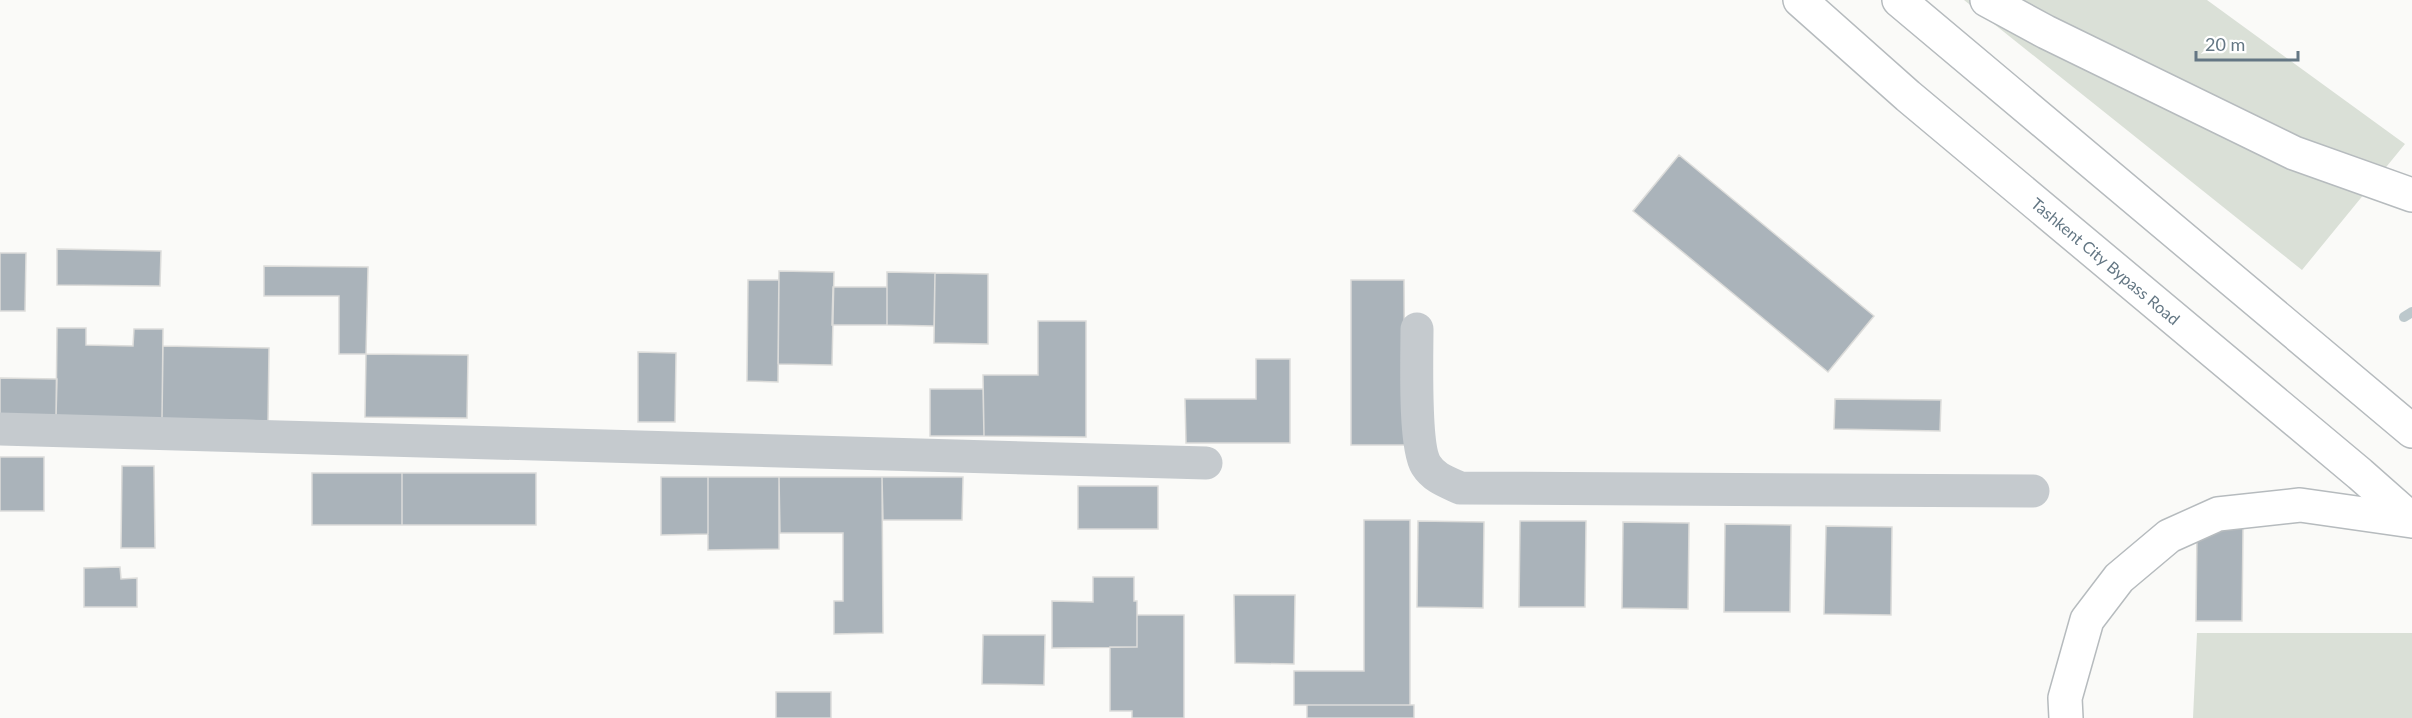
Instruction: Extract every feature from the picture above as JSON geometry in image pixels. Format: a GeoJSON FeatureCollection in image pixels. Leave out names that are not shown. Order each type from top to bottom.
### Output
{"type":"FeatureCollection","features":[{"type":"Feature","properties":{"kind":"highway","name":"Tashkent City Bypass Road"},"geometry":{"type":"LineString","coordinates":[[1800,0],[1908,96],[2342,459],[2412,521]]}},
{"type":"Feature","properties":{"kind":"highway"},"geometry":{"type":"LineString","coordinates":[[1899,0],[2412,431]]}},
{"type":"Feature","properties":{"kind":"highway"},"geometry":{"type":"LineString","coordinates":[[1988,0],[2046,32],[2294,153],[2412,195]]}},
{"type":"Feature","properties":{"kind":"highway"},"geometry":{"type":"LineString","coordinates":[[2066,718],[2065,698],[2088,620],[2119,578],[2169,536],[2218,514],[2300,505],[2412,521]]}},
{"type":"Feature","properties":{"kind":"street"},"geometry":{"type":"LineString","coordinates":[[1417,329],[1418,433],[1425,464],[1438,479],[1460,488],[2033,491]]}},
{"type":"Feature","properties":{"kind":"street"},"geometry":{"type":"LineString","coordinates":[[0,429],[1206,463]]}},
{"type":"Feature","properties":{"kind":"shaded area"},"geometry":{"type":"Polygon","coordinates":[[[1964,0],[2207,0],[2405,144],[2302,270],[1964,0]]]}},
{"type":"Feature","properties":{"kind":"shaded area"},"geometry":{"type":"Polygon","coordinates":[[[2197,633],[2412,633],[2412,718],[2193,718],[2197,633]]]}},
{"type":"Feature","properties":{"kind":"building"},"geometry":{"type":"Polygon","coordinates":[[[1679,155],[1874,316],[1828,372],[1633,211],[1679,155]]]}},
{"type":"Feature","properties":{"kind":"building"},"geometry":{"type":"Polygon","coordinates":[[[57,249],[161,251],[160,286],[57,285],[57,249]]]}},
{"type":"Feature","properties":{"kind":"building"},"geometry":{"type":"Polygon","coordinates":[[[0,253],[26,253],[25,311],[0,311],[0,253]]]}},
{"type":"Feature","properties":{"kind":"building"},"geometry":{"type":"Polygon","coordinates":[[[264,266],[368,267],[366,354],[339,354],[339,296],[264,296],[264,266]]]}},
{"type":"Feature","properties":{"kind":"building"},"geometry":{"type":"Polygon","coordinates":[[[779,271],[834,272],[832,365],[778,364],[779,271]]]}},
{"type":"Feature","properties":{"kind":"building"},"geometry":{"type":"Polygon","coordinates":[[[887,272],[935,273],[934,326],[887,325],[887,272]]]}},
{"type":"Feature","properties":{"kind":"building"},"geometry":{"type":"Polygon","coordinates":[[[935,273],[988,274],[988,344],[934,343],[935,273]]]}},
{"type":"Feature","properties":{"kind":"building"},"geometry":{"type":"Polygon","coordinates":[[[748,280],[779,280],[778,382],[747,381],[748,280]]]}},
{"type":"Feature","properties":{"kind":"building"},"geometry":{"type":"Polygon","coordinates":[[[1351,280],[1404,280],[1405,445],[1351,445],[1351,280]]]}},
{"type":"Feature","properties":{"kind":"building"},"geometry":{"type":"Polygon","coordinates":[[[833,287],[887,287],[887,325],[832,325],[833,287]]]}},
{"type":"Feature","properties":{"kind":"building"},"geometry":{"type":"Polygon","coordinates":[[[1038,321],[1086,321],[1086,437],[984,436],[983,375],[1038,375],[1038,321]]]}},
{"type":"Feature","properties":{"kind":"building"},"geometry":{"type":"Polygon","coordinates":[[[57,328],[86,328],[86,345],[133,346],[134,329],[163,329],[162,419],[56,418],[57,328]]]}},
{"type":"Feature","properties":{"kind":"building"},"geometry":{"type":"Polygon","coordinates":[[[163,346],[269,348],[268,421],[162,419],[163,346]]]}},
{"type":"Feature","properties":{"kind":"building"},"geometry":{"type":"Polygon","coordinates":[[[638,352],[676,353],[675,422],[638,422],[638,352]]]}},
{"type":"Feature","properties":{"kind":"building"},"geometry":{"type":"Polygon","coordinates":[[[366,354],[468,355],[467,418],[365,417],[366,354]]]}},
{"type":"Feature","properties":{"kind":"building"},"geometry":{"type":"Polygon","coordinates":[[[1256,359],[1290,359],[1290,443],[1186,443],[1185,399],[1256,399],[1256,359]]]}},
{"type":"Feature","properties":{"kind":"building"},"geometry":{"type":"Polygon","coordinates":[[[0,378],[57,379],[56,418],[0,417],[0,378]]]}},
{"type":"Feature","properties":{"kind":"building"},"geometry":{"type":"Polygon","coordinates":[[[930,389],[983,389],[984,436],[930,436],[930,389]]]}},
{"type":"Feature","properties":{"kind":"building"},"geometry":{"type":"Polygon","coordinates":[[[1835,399],[1941,400],[1940,431],[1834,429],[1835,399]]]}},
{"type":"Feature","properties":{"kind":"building"},"geometry":{"type":"Polygon","coordinates":[[[0,457],[44,457],[44,511],[0,511],[0,457]]]}},
{"type":"Feature","properties":{"kind":"building"},"geometry":{"type":"Polygon","coordinates":[[[122,466],[154,466],[155,548],[121,548],[122,466]]]}},
{"type":"Feature","properties":{"kind":"building"},"geometry":{"type":"Polygon","coordinates":[[[312,473],[402,473],[402,525],[312,525],[312,473]]]}},
{"type":"Feature","properties":{"kind":"building"},"geometry":{"type":"Polygon","coordinates":[[[402,473],[536,473],[536,525],[402,525],[402,473]]]}},
{"type":"Feature","properties":{"kind":"building"},"geometry":{"type":"Polygon","coordinates":[[[661,477],[708,477],[708,534],[661,535],[661,477]]]}},
{"type":"Feature","properties":{"kind":"building"},"geometry":{"type":"Polygon","coordinates":[[[708,477],[779,477],[779,549],[708,550],[708,477]]]}},
{"type":"Feature","properties":{"kind":"building"},"geometry":{"type":"Polygon","coordinates":[[[779,477],[882,477],[883,633],[834,634],[834,601],[843,601],[843,533],[780,533],[779,477]]]}},
{"type":"Feature","properties":{"kind":"building"},"geometry":{"type":"Polygon","coordinates":[[[882,477],[963,477],[962,520],[883,520],[882,477]]]}},
{"type":"Feature","properties":{"kind":"building"},"geometry":{"type":"Polygon","coordinates":[[[1078,486],[1158,486],[1158,529],[1078,529],[1078,486]]]}},
{"type":"Feature","properties":{"kind":"building"},"geometry":{"type":"Polygon","coordinates":[[[1364,520],[1410,520],[1410,705],[1294,705],[1294,671],[1364,671],[1364,520]]]}},
{"type":"Feature","properties":{"kind":"building"},"geometry":{"type":"Polygon","coordinates":[[[1418,521],[1484,522],[1483,608],[1417,607],[1418,521]]]}},
{"type":"Feature","properties":{"kind":"building"},"geometry":{"type":"Polygon","coordinates":[[[1520,521],[1586,521],[1585,607],[1519,607],[1520,521]]]}},
{"type":"Feature","properties":{"kind":"building"},"geometry":{"type":"Polygon","coordinates":[[[1623,522],[1689,523],[1688,609],[1622,608],[1623,522]]]}},
{"type":"Feature","properties":{"kind":"building"},"geometry":{"type":"Polygon","coordinates":[[[1725,524],[1791,525],[1790,612],[1724,612],[1725,524]]]}},
{"type":"Feature","properties":{"kind":"building"},"geometry":{"type":"Polygon","coordinates":[[[1826,526],[1892,527],[1891,615],[1824,614],[1826,526]]]}},
{"type":"Feature","properties":{"kind":"building"},"geometry":{"type":"Polygon","coordinates":[[[2197,528],[2243,528],[2242,621],[2196,621],[2197,528]]]}},
{"type":"Feature","properties":{"kind":"building"},"geometry":{"type":"Polygon","coordinates":[[[120,567],[121,579],[137,578],[137,607],[84,607],[84,568],[120,567]]]}},
{"type":"Feature","properties":{"kind":"building"},"geometry":{"type":"Polygon","coordinates":[[[1093,577],[1134,577],[1134,601],[1137,601],[1137,647],[1052,648],[1052,601],[1093,602],[1093,577]]]}},
{"type":"Feature","properties":{"kind":"building"},"geometry":{"type":"Polygon","coordinates":[[[1234,595],[1295,595],[1294,664],[1235,663],[1234,595]]]}},
{"type":"Feature","properties":{"kind":"building"},"geometry":{"type":"Polygon","coordinates":[[[1137,615],[1184,615],[1184,718],[1132,718],[1132,711],[1110,711],[1110,647],[1137,647],[1137,615]]]}},
{"type":"Feature","properties":{"kind":"building"},"geometry":{"type":"Polygon","coordinates":[[[983,635],[1045,635],[1044,685],[982,684],[983,635]]]}},
{"type":"Feature","properties":{"kind":"building"},"geometry":{"type":"Polygon","coordinates":[[[776,692],[831,692],[831,718],[776,718],[776,692]]]}},
{"type":"Feature","properties":{"kind":"building"},"geometry":{"type":"Polygon","coordinates":[[[1307,705],[1414,705],[1414,718],[1307,718],[1307,705]]]}},
{"type":"Feature","properties":{"kind":"waterway"},"geometry":{"type":"LineString","coordinates":[[2404,317],[2412,312]]}}]}
